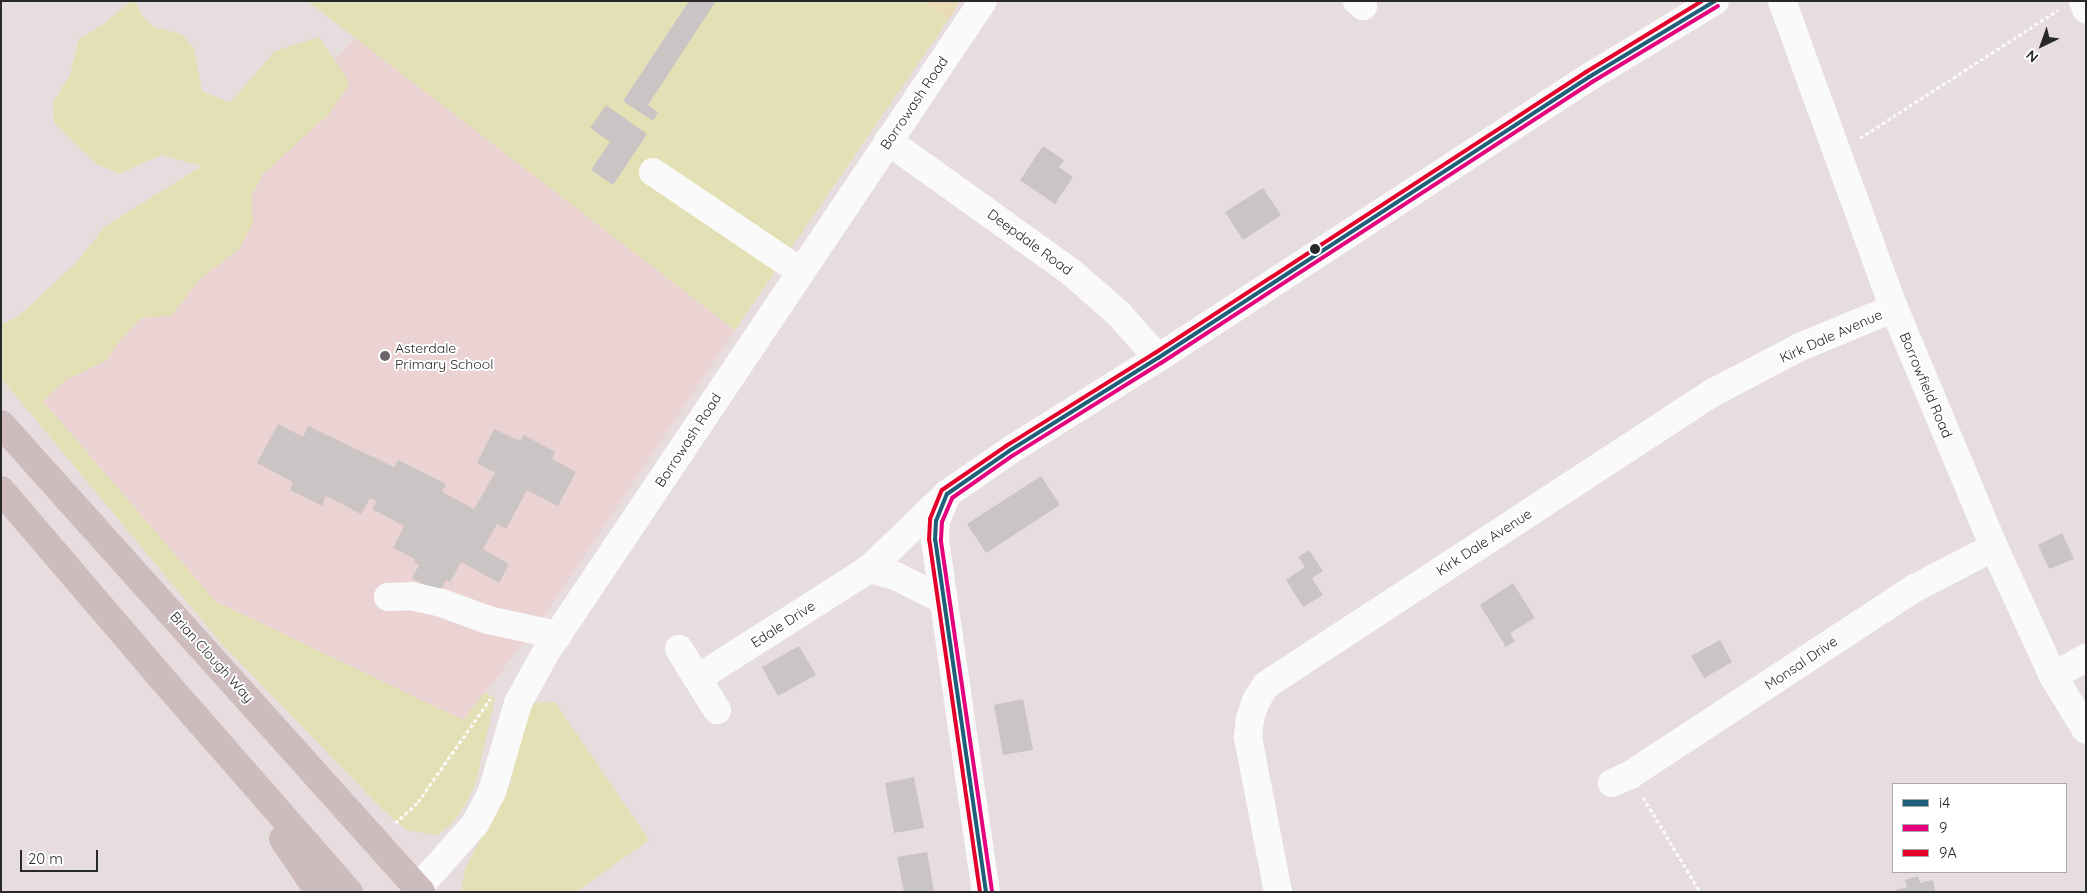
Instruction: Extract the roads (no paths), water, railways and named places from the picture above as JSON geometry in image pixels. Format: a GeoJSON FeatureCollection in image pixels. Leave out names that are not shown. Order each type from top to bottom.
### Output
{"type":"FeatureCollection","features":[{"type":"Feature","properties":{"kind":"highway","name":"Brian Clough Way"},"geometry":{"type":"LineString","coordinates":[[1,424],[420,890]]}},
{"type":"Feature","properties":{"kind":"highway"},"geometry":{"type":"LineString","coordinates":[[1,490],[158,674],[349,892]]}},
{"type":"Feature","properties":{"kind":"highway"},"geometry":{"type":"LineString","coordinates":[[158,674],[288,846],[319,892]]}},
{"type":"Feature","properties":{"kind":"street","name":"Borrowash Road"},"geometry":{"type":"LineString","coordinates":[[420,890],[475,824],[492,792],[518,703],[558,635],[800,270],[983,1]]}},
{"type":"Feature","properties":{"kind":"street","name":"Edale Drive"},"geometry":{"type":"LineString","coordinates":[[698,678],[869,569],[947,494],[1008,451],[1158,358],[1589,77],[1715,1]]}},
{"type":"Feature","properties":{"kind":"street","name":"Borrowfield Road"},"geometry":{"type":"LineString","coordinates":[[1782,1],[1836,154],[1894,308],[1994,547],[2053,676],[2086,730]]}},
{"type":"Feature","properties":{"kind":"street","name":"Deepdale Road"},"geometry":{"type":"LineString","coordinates":[[888,141],[1071,272],[1119,314],[1158,358]]}},
{"type":"Feature","properties":{"kind":"street"},"geometry":{"type":"LineString","coordinates":[[653,172],[800,270]]}},
{"type":"Feature","properties":{"kind":"street","name":"Kirk Dale Avenue"},"geometry":{"type":"LineString","coordinates":[[1278,892],[1248,737],[1250,718],[1256,701],[1266,685],[1712,393],[1800,347],[1894,308]]}},
{"type":"Feature","properties":{"kind":"street"},"geometry":{"type":"LineString","coordinates":[[947,494],[936,521],[935,540],[986,892]]}},
{"type":"Feature","properties":{"kind":"street","name":"Monsal Drive"},"geometry":{"type":"LineString","coordinates":[[1621,779],[1915,588],[1994,547]]}},
{"type":"Feature","properties":{"kind":"street"},"geometry":{"type":"LineString","coordinates":[[869,569],[896,576],[943,600]]}},
{"type":"Feature","properties":{"kind":"street"},"geometry":{"type":"LineString","coordinates":[[388,597],[411,596],[442,603],[488,620],[558,635]]}},
{"type":"Feature","properties":{"kind":"street"},"geometry":{"type":"LineString","coordinates":[[679,649],[717,710]]}},
{"type":"Feature","properties":{"kind":"street"},"geometry":{"type":"LineString","coordinates":[[2053,676],[2086,658]]}},
{"type":"Feature","properties":{"kind":"place","name":"Asterdale Primary School"},"geometry":{"type":"Point","coordinates":[385,356]}}]}
